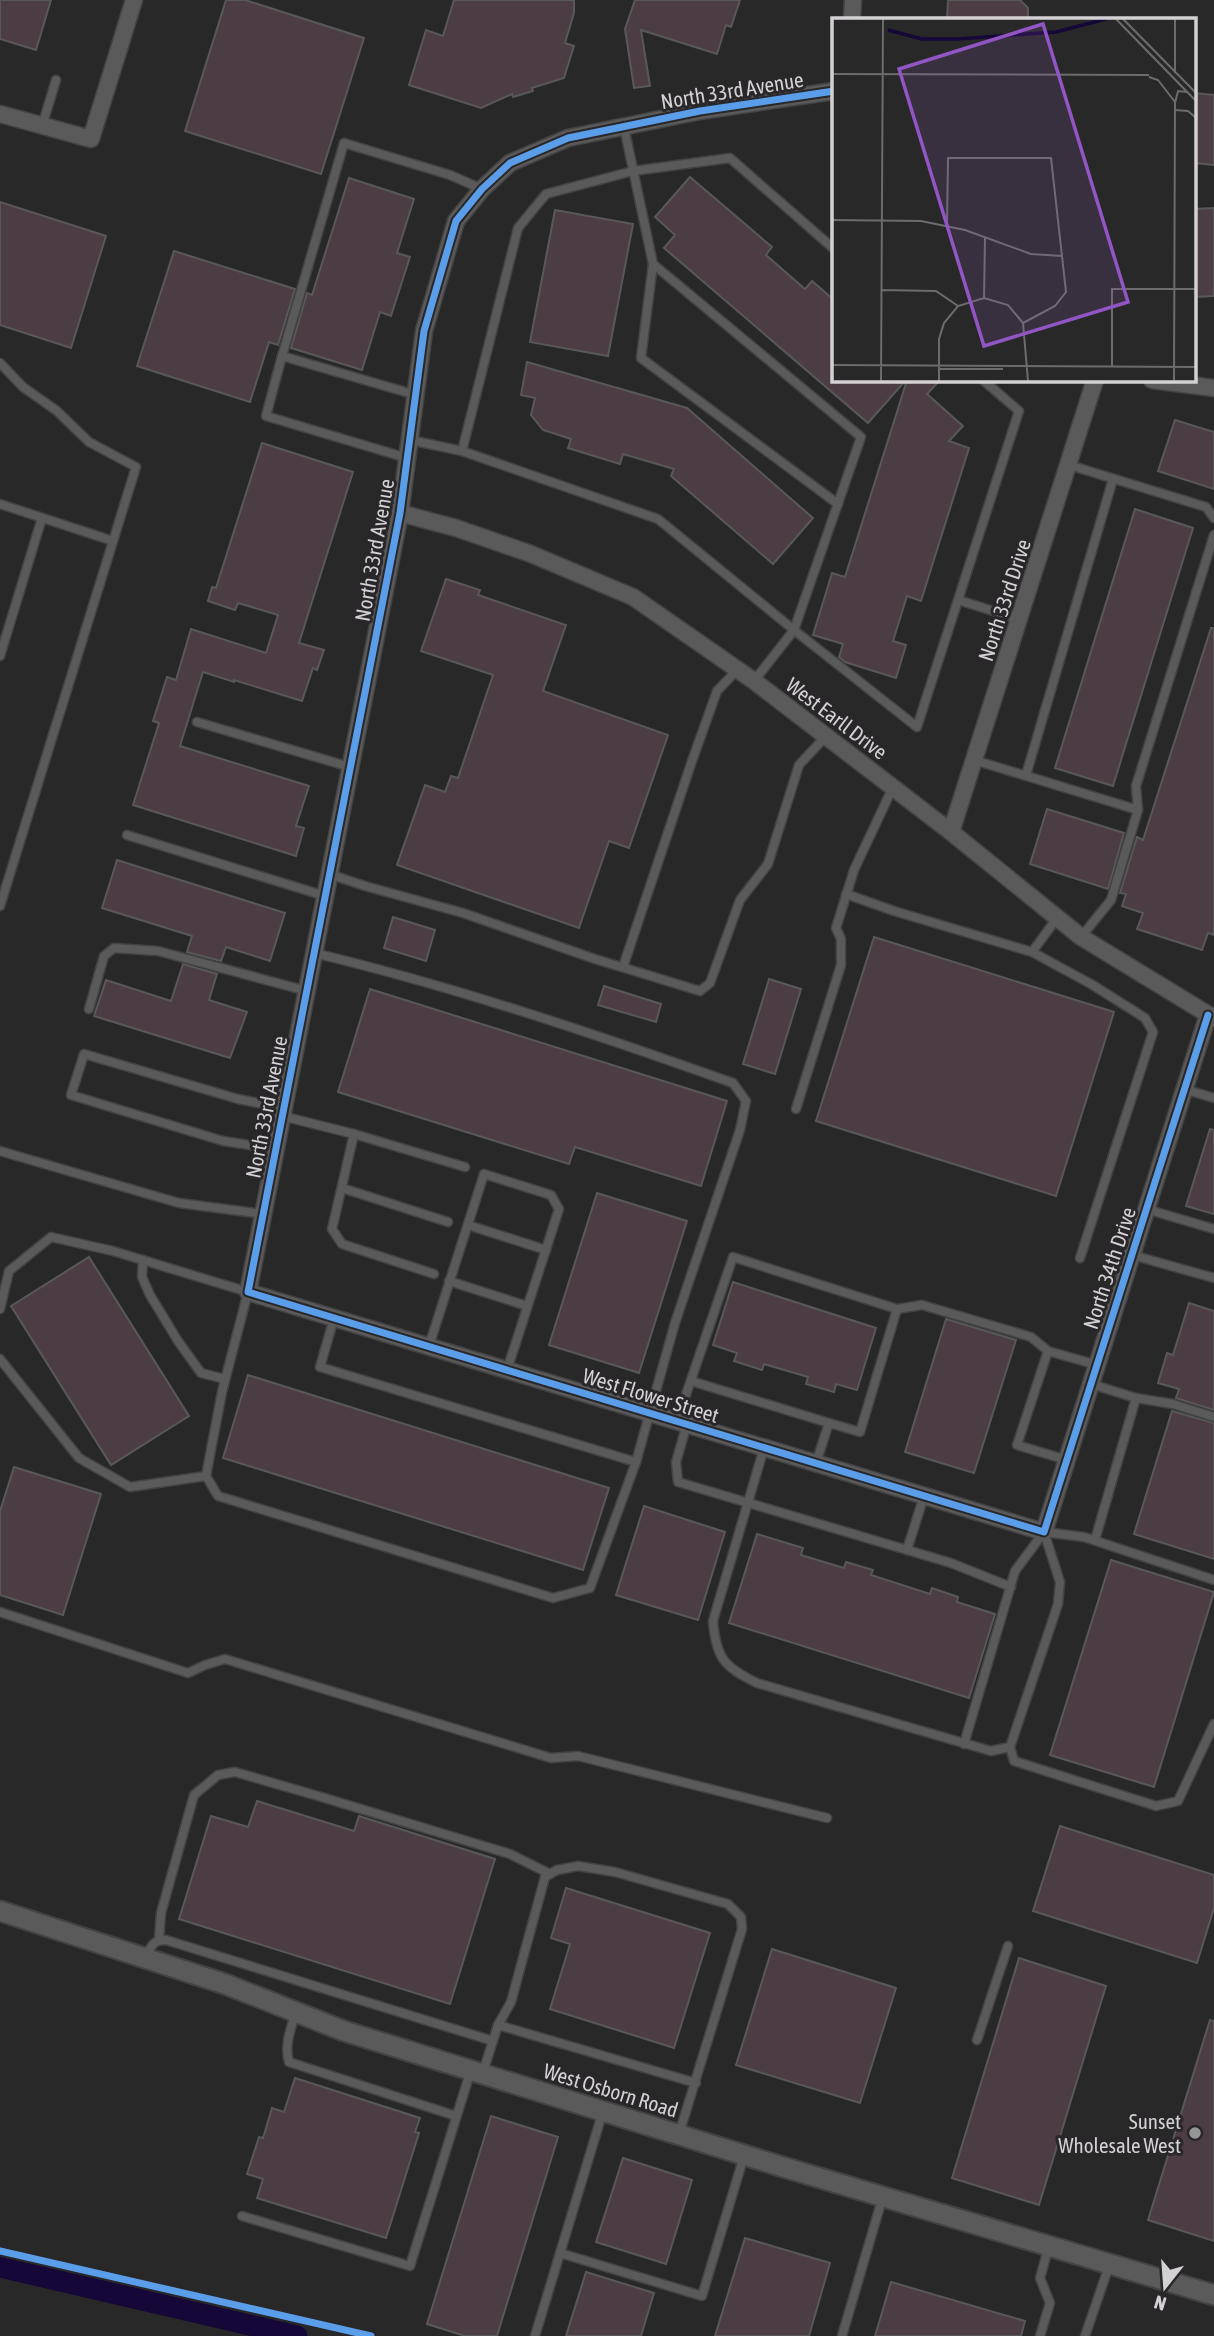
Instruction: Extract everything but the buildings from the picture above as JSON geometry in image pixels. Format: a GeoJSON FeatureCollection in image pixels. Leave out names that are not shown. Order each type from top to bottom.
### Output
{"type":"FeatureCollection","features":[{"type":"Feature","properties":{"kind":"street"},"geometry":{"type":"LineString","coordinates":[[0,114],[91,139],[134,0]]}},
{"type":"Feature","properties":{"kind":"street"},"geometry":{"type":"LineString","coordinates":[[852,0],[852,18]]}},
{"type":"Feature","properties":{"kind":"street","name":"North 33rd Avenue"},"geometry":{"type":"LineString","coordinates":[[248,1292],[400,513],[425,331],[456,221],[482,189],[510,163],[568,138],[700,111],[832,91]]}},
{"type":"Feature","properties":{"kind":"street","name":"North 33rd Drive"},"geometry":{"type":"LineString","coordinates":[[951,832],[1094,382]]}},
{"type":"Feature","properties":{"kind":"street"},"geometry":{"type":"LineString","coordinates":[[1168,382],[1214,388]]}},
{"type":"Feature","properties":{"kind":"street","name":"West Earll Drive"},"geometry":{"type":"LineString","coordinates":[[400,513],[456,528],[531,554],[633,597],[754,681],[951,832],[1081,937],[1211,1016]]}},
{"type":"Feature","properties":{"kind":"street","name":"North 34th Drive"},"geometry":{"type":"LineString","coordinates":[[1044,1532],[1184,1089],[1211,1016]]}},
{"type":"Feature","properties":{"kind":"street","name":"West Flower Street"},"geometry":{"type":"LineString","coordinates":[[248,1292],[1044,1532]]}},
{"type":"Feature","properties":{"kind":"street","name":"West Osborn Road"},"geometry":{"type":"LineString","coordinates":[[0,1910],[225,1984],[344,2031],[745,2155],[1214,2295]]}},
{"type":"Feature","properties":{"kind":"lane"},"geometry":{"type":"LineString","coordinates":[[42,126],[56,80]]}},
{"type":"Feature","properties":{"kind":"lane"},"geometry":{"type":"LineString","coordinates":[[624,127],[653,264],[641,358],[838,504]]}},
{"type":"Feature","properties":{"kind":"lane"},"geometry":{"type":"LineString","coordinates":[[407,458],[266,415],[282,356],[344,143],[450,175],[482,189]]}},
{"type":"Feature","properties":{"kind":"lane"},"geometry":{"type":"LineString","coordinates":[[462,451],[518,228],[546,194],[633,171],[730,158],[832,247]]}},
{"type":"Feature","properties":{"kind":"lane"},"geometry":{"type":"LineString","coordinates":[[653,264],[861,437],[794,631],[754,681]]}},
{"type":"Feature","properties":{"kind":"lane"},"geometry":{"type":"LineString","coordinates":[[282,356],[416,395]]}},
{"type":"Feature","properties":{"kind":"lane"},"geometry":{"type":"LineString","coordinates":[[0,363],[23,387],[57,411],[89,442],[136,467],[0,906]]}},
{"type":"Feature","properties":{"kind":"lane"},"geometry":{"type":"LineString","coordinates":[[410,440],[462,451],[658,519],[794,631],[917,727],[1019,411],[985,382]]}},
{"type":"Feature","properties":{"kind":"lane"},"geometry":{"type":"LineString","coordinates":[[1069,465],[1206,507],[1214,518]]}},
{"type":"Feature","properties":{"kind":"lane"},"geometry":{"type":"LineString","coordinates":[[1026,775],[1113,478]]}},
{"type":"Feature","properties":{"kind":"lane"},"geometry":{"type":"LineString","coordinates":[[0,504],[113,541]]}},
{"type":"Feature","properties":{"kind":"lane"},"geometry":{"type":"LineString","coordinates":[[0,656],[43,518]]}},
{"type":"Feature","properties":{"kind":"lane"},"geometry":{"type":"LineString","coordinates":[[1081,937],[1111,900],[1138,810],[1136,786],[1214,535]]}},
{"type":"Feature","properties":{"kind":"lane"},"geometry":{"type":"LineString","coordinates":[[958,600],[1019,619]]}},
{"type":"Feature","properties":{"kind":"lane"},"geometry":{"type":"LineString","coordinates":[[624,967],[707,717],[717,691],[738,669]]}},
{"type":"Feature","properties":{"kind":"lane"},"geometry":{"type":"LineString","coordinates":[[197,722],[350,767]]}},
{"type":"Feature","properties":{"kind":"lane"},"geometry":{"type":"LineString","coordinates":[[329,874],[463,913],[700,990],[710,983],[740,900],[768,864],[799,765],[826,736]]}},
{"type":"Feature","properties":{"kind":"lane"},"geometry":{"type":"LineString","coordinates":[[974,760],[1138,810]]}},
{"type":"Feature","properties":{"kind":"lane"},"geometry":{"type":"LineString","coordinates":[[796,1109],[841,965],[841,939],[836,928],[853,870],[893,787]]}},
{"type":"Feature","properties":{"kind":"lane"},"geometry":{"type":"LineString","coordinates":[[127,835],[325,897]]}},
{"type":"Feature","properties":{"kind":"lane"},"geometry":{"type":"LineString","coordinates":[[846,894],[1032,952],[1145,1017],[1153,1032],[1080,1258]]}},
{"type":"Feature","properties":{"kind":"lane"},"geometry":{"type":"LineString","coordinates":[[1032,952],[1058,918]]}},
{"type":"Feature","properties":{"kind":"lane"},"geometry":{"type":"LineString","coordinates":[[89,1009],[104,956],[114,948],[158,951],[307,991]]}},
{"type":"Feature","properties":{"kind":"lane"},"geometry":{"type":"LineString","coordinates":[[0,1308],[9,1271],[51,1237],[143,1260],[248,1292],[225,1380],[206,1476],[218,1496],[554,1598],[590,1588],[636,1462],[675,1323],[740,1130],[746,1101],[733,1083],[592,1033],[378,968],[314,953]]}},
{"type":"Feature","properties":{"kind":"lane"},"geometry":{"type":"LineString","coordinates":[[276,1149],[223,1142],[71,1094],[83,1054],[464,1167]]}},
{"type":"Feature","properties":{"kind":"lane"},"geometry":{"type":"LineString","coordinates":[[1184,1089],[1214,1098]]}},
{"type":"Feature","properties":{"kind":"lane"},"geometry":{"type":"LineString","coordinates":[[354,1133],[332,1228],[342,1244],[434,1274]]}},
{"type":"Feature","properties":{"kind":"lane"},"geometry":{"type":"LineString","coordinates":[[0,1151],[179,1203],[263,1214]]}},
{"type":"Feature","properties":{"kind":"lane"},"geometry":{"type":"LineString","coordinates":[[429,1346],[484,1174],[551,1195],[558,1209],[507,1370]]}},
{"type":"Feature","properties":{"kind":"lane"},"geometry":{"type":"LineString","coordinates":[[342,1188],[448,1222]]}},
{"type":"Feature","properties":{"kind":"lane"},"geometry":{"type":"LineString","coordinates":[[1146,1209],[1214,1229]]}},
{"type":"Feature","properties":{"kind":"lane"},"geometry":{"type":"LineString","coordinates":[[468,1225],[546,1250]]}},
{"type":"Feature","properties":{"kind":"lane"},"geometry":{"type":"LineString","coordinates":[[1132,1255],[1214,1278]]}},
{"type":"Feature","properties":{"kind":"lane"},"geometry":{"type":"LineString","coordinates":[[1011,1587],[951,1563],[678,1482],[676,1462],[691,1381],[733,1257],[897,1309],[922,1305],[1031,1337],[1048,1351],[1097,1365]]}},
{"type":"Feature","properties":{"kind":"lane"},"geometry":{"type":"LineString","coordinates":[[143,1260],[142,1277],[178,1341],[201,1373],[225,1380]]}},
{"type":"Feature","properties":{"kind":"lane"},"geometry":{"type":"LineString","coordinates":[[449,1281],[527,1306]]}},
{"type":"Feature","properties":{"kind":"lane"},"geometry":{"type":"LineString","coordinates":[[691,1381],[860,1432],[897,1309]]}},
{"type":"Feature","properties":{"kind":"lane"},"geometry":{"type":"LineString","coordinates":[[334,1318],[320,1367],[636,1462]]}},
{"type":"Feature","properties":{"kind":"lane"},"geometry":{"type":"LineString","coordinates":[[1048,1351],[1017,1445],[1067,1460]]}},
{"type":"Feature","properties":{"kind":"lane"},"geometry":{"type":"LineString","coordinates":[[0,1359],[79,1458],[89,1464],[130,1487],[206,1476]]}},
{"type":"Feature","properties":{"kind":"lane"},"geometry":{"type":"LineString","coordinates":[[1091,1384],[1214,1417]]}},
{"type":"Feature","properties":{"kind":"lane"},"geometry":{"type":"LineString","coordinates":[[1096,1540],[1136,1398]]}},
{"type":"Feature","properties":{"kind":"lane"},"geometry":{"type":"LineString","coordinates":[[816,1463],[829,1423]]}},
{"type":"Feature","properties":{"kind":"lane"},"geometry":{"type":"LineString","coordinates":[[764,1448],[713,1621],[715,1646],[727,1664],[757,1683],[964,1744],[991,1751],[1010,1747]]}},
{"type":"Feature","properties":{"kind":"lane"},"geometry":{"type":"LineString","coordinates":[[907,1550],[924,1496]]}},
{"type":"Feature","properties":{"kind":"lane"},"geometry":{"type":"LineString","coordinates":[[1044,1532],[1096,1540],[1214,1580]]}},
{"type":"Feature","properties":{"kind":"lane"},"geometry":{"type":"LineString","coordinates":[[964,1744],[1015,1571],[1044,1532]]}},
{"type":"Feature","properties":{"kind":"lane"},"geometry":{"type":"LineString","coordinates":[[1044,1532],[1060,1582],[1058,1604],[1010,1747],[1014,1761],[1156,1806],[1178,1801],[1214,1724]]}},
{"type":"Feature","properties":{"kind":"lane"},"geometry":{"type":"LineString","coordinates":[[0,1612],[188,1673],[225,1659],[551,1758],[578,1756],[827,1818]]}},
{"type":"Feature","properties":{"kind":"lane"},"geometry":{"type":"LineString","coordinates":[[159,1940],[161,1913],[194,1795],[218,1775],[235,1772],[510,1854],[550,1874]]}},
{"type":"Feature","properties":{"kind":"lane"},"geometry":{"type":"LineString","coordinates":[[242,2216],[410,2266],[456,2116],[511,2003],[545,1877],[557,1870],[578,1866],[615,1872],[729,1904],[741,1917],[742,1930],[679,2134]]}},
{"type":"Feature","properties":{"kind":"lane"},"geometry":{"type":"LineString","coordinates":[[146,1958],[152,1944],[166,1940],[493,2041]]}},
{"type":"Feature","properties":{"kind":"lane"},"geometry":{"type":"LineString","coordinates":[[977,2040],[1007,1946]]}},
{"type":"Feature","properties":{"kind":"lane"},"geometry":{"type":"LineString","coordinates":[[296,2012],[286,2054],[289,2062],[456,2116]]}},
{"type":"Feature","properties":{"kind":"lane"},"geometry":{"type":"LineString","coordinates":[[498,2025],[696,2083]]}},
{"type":"Feature","properties":{"kind":"lane"},"geometry":{"type":"LineString","coordinates":[[535,2336],[603,2111]]}},
{"type":"Feature","properties":{"kind":"lane"},"geometry":{"type":"LineString","coordinates":[[560,2253],[702,2296],[745,2155]]}},
{"type":"Feature","properties":{"kind":"lane"},"geometry":{"type":"LineString","coordinates":[[842,2336],[883,2196]]}},
{"type":"Feature","properties":{"kind":"lane"},"geometry":{"type":"LineString","coordinates":[[1040,2336],[1050,2303],[1040,2278],[1049,2246]]}},
{"type":"Feature","properties":{"kind":"lane"},"geometry":{"type":"LineString","coordinates":[[1085,2336],[1109,2264]]}},
{"type":"Feature","properties":{"kind":"waterway"},"geometry":{"type":"LineString","coordinates":[[0,2267],[297,2336]]}},
{"type":"Feature","properties":{"kind":"cycle path"},"geometry":{"type":"LineString","coordinates":[[832,91],[700,111],[568,138],[510,163],[482,189],[456,221],[424,331],[400,513],[248,1292],[1044,1532],[1208,1015]]}},
{"type":"Feature","properties":{"kind":"cycle path"},"geometry":{"type":"LineString","coordinates":[[0,2251],[371,2336]]}},
{"type":"Feature","properties":{"kind":"place","name":"Sunset Wholesale West"},"geometry":{"type":"Point","coordinates":[1195,2133]}}]}
